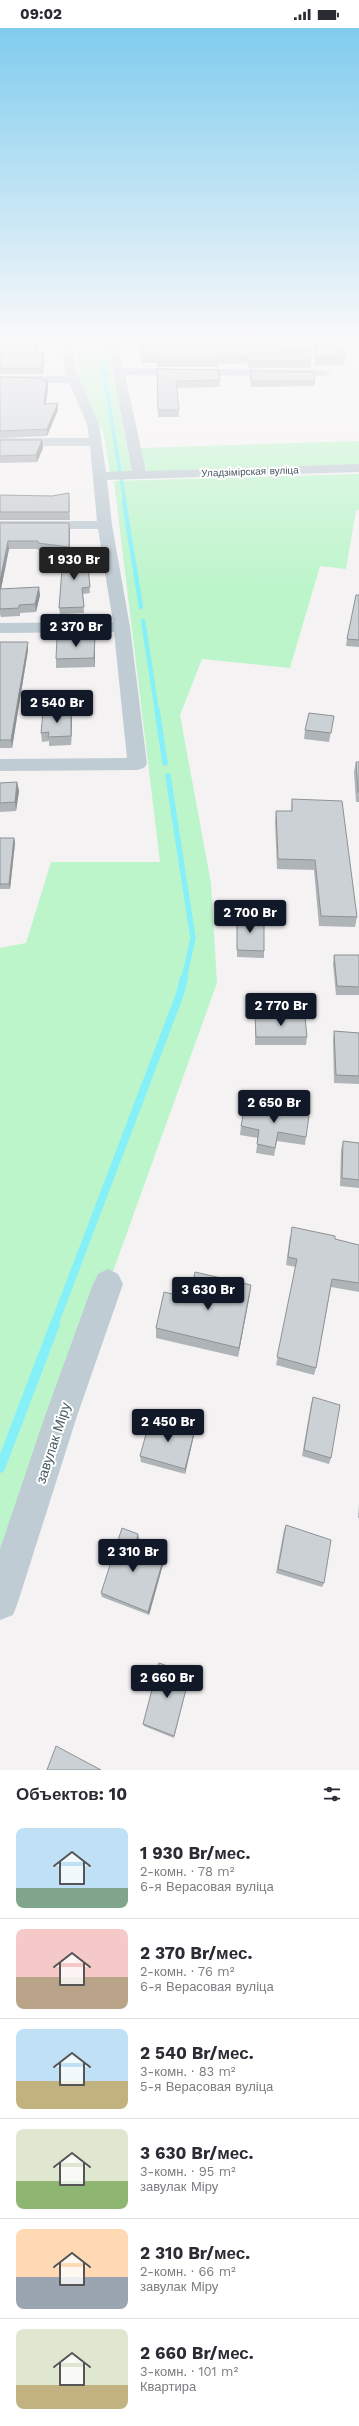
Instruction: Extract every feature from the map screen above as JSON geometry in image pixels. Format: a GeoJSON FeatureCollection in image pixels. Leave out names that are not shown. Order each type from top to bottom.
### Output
{"type":"FeatureCollection","features":[{"type":"Feature","properties":{"kind":"street"},"geometry":{"type":"LineString","coordinates":[[0,765],[137,764],[122,627],[105,524],[106,476],[96,442],[93,423]]}},
{"type":"Feature","properties":{"kind":"street"},"geometry":{"type":"LineString","coordinates":[[128,423],[136,475]]}},
{"type":"Feature","properties":{"kind":"street"},"geometry":{"type":"LineString","coordinates":[[0,442],[96,442]]}},
{"type":"Feature","properties":{"kind":"street","name":"Уладзімірская вуліца"},"geometry":{"type":"LineString","coordinates":[[106,476],[359,468]]}},
{"type":"Feature","properties":{"kind":"street"},"geometry":{"type":"LineString","coordinates":[[0,525],[105,524]]}},
{"type":"Feature","properties":{"kind":"street"},"geometry":{"type":"LineString","coordinates":[[0,628],[122,627]]}},
{"type":"Feature","properties":{"kind":"street","name":"завулак Міру"},"geometry":{"type":"LineString","coordinates":[[0,1602],[61,1416],[108,1284]]}},
{"type":"Feature","properties":{"kind":"green space"},"geometry":{"type":"Polygon","coordinates":[[[99,423],[122,423],[132,473],[110,473],[104,435],[99,423]]]}},
{"type":"Feature","properties":{"kind":"green space"},"geometry":{"type":"Polygon","coordinates":[[[359,441],[359,466],[147,472],[141,448],[359,441]]]}},
{"type":"Feature","properties":{"kind":"green space"},"geometry":{"type":"Polygon","coordinates":[[[359,474],[359,510],[356,510],[346,569],[320,566],[290,668],[202,659],[180,715],[211,883],[217,983],[0,1585],[0,948],[26,943],[51,862],[160,862],[114,481],[359,474]]]}},
{"type":"Feature","properties":{"kind":"building"},"geometry":{"type":"Polygon","coordinates":[[[0,423],[49,423],[47,429],[0,431],[0,423]]]}},
{"type":"Feature","properties":{"kind":"building"},"geometry":{"type":"Polygon","coordinates":[[[0,440],[42,440],[36,455],[0,456],[0,440]]]}},
{"type":"Feature","properties":{"kind":"building"},"geometry":{"type":"Polygon","coordinates":[[[69,493],[69,512],[0,512],[0,495],[52,496],[69,493]]]}},
{"type":"Feature","properties":{"kind":"building"},"geometry":{"type":"Polygon","coordinates":[[[0,523],[69,523],[69,547],[38,543],[38,541],[8,541],[0,581],[0,523]]]}},
{"type":"Feature","properties":{"kind":"building"},"geometry":{"type":"Polygon","coordinates":[[[87,555],[90,587],[82,588],[84,607],[59,608],[63,556],[87,555]]]}},
{"type":"Feature","properties":{"kind":"building"},"geometry":{"type":"Polygon","coordinates":[[[39,587],[35,604],[19,605],[19,608],[0,609],[0,589],[39,587]]]}},
{"type":"Feature","properties":{"kind":"building"},"geometry":{"type":"Polygon","coordinates":[[[356,595],[359,595],[359,640],[347,639],[356,595]]]}},
{"type":"Feature","properties":{"kind":"building"},"geometry":{"type":"Polygon","coordinates":[[[95,636],[94,658],[56,659],[57,637],[95,636]]]}},
{"type":"Feature","properties":{"kind":"building"},"geometry":{"type":"Polygon","coordinates":[[[0,642],[28,642],[11,740],[0,740],[0,642]]]}},
{"type":"Feature","properties":{"kind":"building"},"geometry":{"type":"Polygon","coordinates":[[[43,712],[71,712],[71,736],[48,737],[49,732],[41,733],[43,712]]]}},
{"type":"Feature","properties":{"kind":"building"},"geometry":{"type":"Polygon","coordinates":[[[309,713],[334,716],[331,733],[305,730],[309,713]]]}},
{"type":"Feature","properties":{"kind":"building"},"geometry":{"type":"Polygon","coordinates":[[[356,762],[359,762],[359,792],[358,792],[356,762]]]}},
{"type":"Feature","properties":{"kind":"building"},"geometry":{"type":"Polygon","coordinates":[[[17,782],[15,802],[0,803],[0,783],[17,782]]]}},
{"type":"Feature","properties":{"kind":"building"},"geometry":{"type":"Polygon","coordinates":[[[292,799],[342,801],[357,917],[321,916],[315,860],[278,859],[276,811],[292,811],[292,799]]]}},
{"type":"Feature","properties":{"kind":"building"},"geometry":{"type":"Polygon","coordinates":[[[0,838],[14,838],[9,884],[0,884],[0,838]]]}},
{"type":"Feature","properties":{"kind":"building"},"geometry":{"type":"Polygon","coordinates":[[[237,918],[264,919],[264,951],[237,950],[237,918]]]}},
{"type":"Feature","properties":{"kind":"building"},"geometry":{"type":"Polygon","coordinates":[[[334,955],[359,955],[359,987],[337,986],[334,955]]]}},
{"type":"Feature","properties":{"kind":"building"},"geometry":{"type":"Polygon","coordinates":[[[255,1017],[305,1017],[307,1037],[256,1037],[255,1017]]]}},
{"type":"Feature","properties":{"kind":"building"},"geometry":{"type":"Polygon","coordinates":[[[334,1031],[359,1033],[359,1076],[336,1075],[334,1031]]]}},
{"type":"Feature","properties":{"kind":"building"},"geometry":{"type":"Polygon","coordinates":[[[245,1105],[309,1116],[306,1137],[278,1132],[275,1148],[257,1144],[259,1130],[241,1126],[245,1105]]]}},
{"type":"Feature","properties":{"kind":"building"},"geometry":{"type":"Polygon","coordinates":[[[343,1141],[359,1143],[359,1180],[342,1178],[343,1141]]]}},
{"type":"Feature","properties":{"kind":"building"},"geometry":{"type":"Polygon","coordinates":[[[292,1227],[335,1236],[335,1239],[359,1245],[359,1283],[332,1279],[316,1368],[277,1357],[297,1259],[288,1257],[292,1227]]]}},
{"type":"Feature","properties":{"kind":"building"},"geometry":{"type":"Polygon","coordinates":[[[195,1272],[251,1285],[239,1348],[156,1328],[164,1292],[190,1298],[195,1272]]]}},
{"type":"Feature","properties":{"kind":"building"},"geometry":{"type":"Polygon","coordinates":[[[313,1397],[340,1405],[331,1458],[304,1450],[313,1397]]]}},
{"type":"Feature","properties":{"kind":"building"},"geometry":{"type":"Polygon","coordinates":[[[151,1416],[195,1429],[185,1469],[140,1456],[151,1416]]]}},
{"type":"Feature","properties":{"kind":"building"},"geometry":{"type":"Polygon","coordinates":[[[286,1525],[331,1540],[324,1583],[278,1569],[286,1525]]]}},
{"type":"Feature","properties":{"kind":"building"},"geometry":{"type":"Polygon","coordinates":[[[122,1528],[138,1534],[135,1546],[164,1557],[148,1612],[101,1593],[122,1528]]]}},
{"type":"Feature","properties":{"kind":"building"},"geometry":{"type":"Polygon","coordinates":[[[159,1663],[190,1674],[174,1736],[143,1724],[159,1663]]]}},
{"type":"Feature","properties":{"kind":"building"},"geometry":{"type":"Polygon","coordinates":[[[56,1746],[101,1770],[47,1770],[56,1746]]]}},
{"type":"Feature","properties":{"kind":"waterway"},"geometry":{"type":"LineString","coordinates":[[112,423],[125,503]]}},
{"type":"Feature","properties":{"kind":"waterway"},"geometry":{"type":"LineString","coordinates":[[124,502],[141,607]]}},
{"type":"Feature","properties":{"kind":"waterway"},"geometry":{"type":"LineString","coordinates":[[143,621],[157,711]]}},
{"type":"Feature","properties":{"kind":"waterway"},"geometry":{"type":"LineString","coordinates":[[157,710],[165,763]]}},
{"type":"Feature","properties":{"kind":"waterway"},"geometry":{"type":"LineString","coordinates":[[168,776],[193,938],[184,979]]}},
{"type":"Feature","properties":{"kind":"waterway"},"geometry":{"type":"LineString","coordinates":[[54,1325],[180,994],[184,978]]}},
{"type":"Feature","properties":{"kind":"waterway"},"geometry":{"type":"LineString","coordinates":[[0,1468],[55,1324]]}}]}
